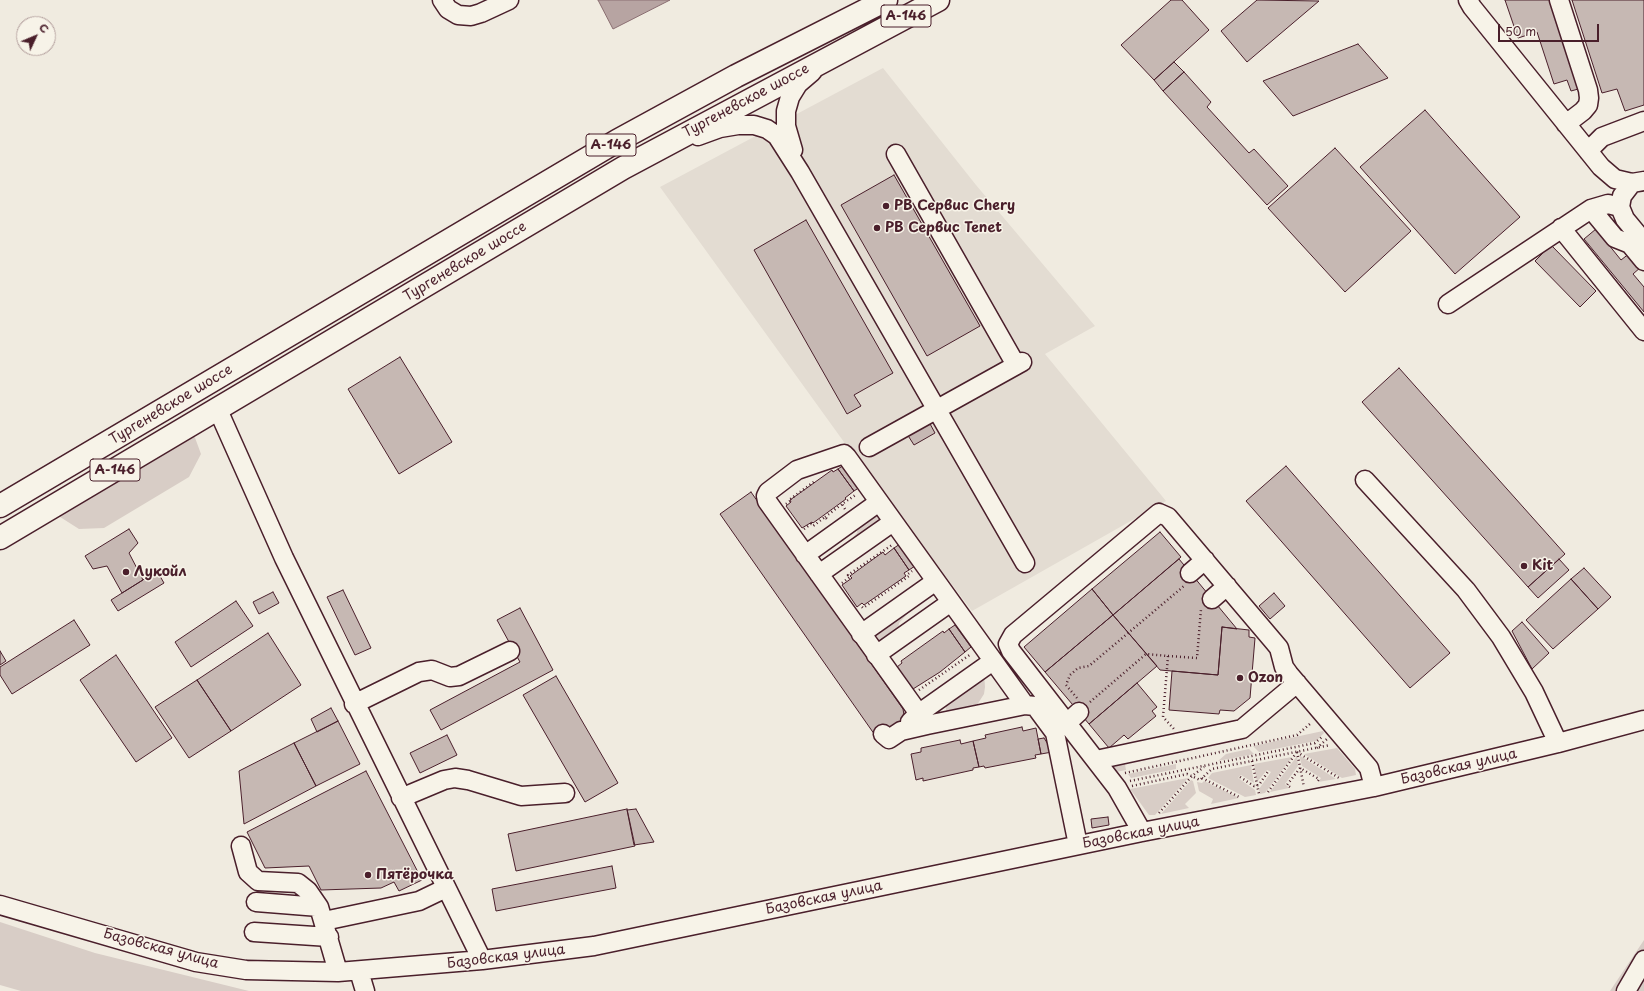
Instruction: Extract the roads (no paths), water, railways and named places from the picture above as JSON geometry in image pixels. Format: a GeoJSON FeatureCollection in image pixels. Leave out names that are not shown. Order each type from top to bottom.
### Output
{"type":"FeatureCollection","features":[{"type":"Feature","properties":{"kind":"highway","name":"Тургеневское шоссе"},"geometry":{"type":"LineString","coordinates":[[0,506],[617,141],[858,7],[886,0]]}},
{"type":"Feature","properties":{"kind":"highway","name":"Тургеневское шоссе"},"geometry":{"type":"LineString","coordinates":[[0,538],[218,410],[623,168],[841,50],[938,0]]}},
{"type":"Feature","properties":{"kind":"street"},"geometry":{"type":"LineString","coordinates":[[442,0],[448,9],[458,15],[471,16],[509,0]]}},
{"type":"Feature","properties":{"kind":"street"},"geometry":{"type":"LineString","coordinates":[[1558,0],[1588,90],[1589,98],[1588,105],[1583,111],[1566,124]]}},
{"type":"Feature","properties":{"kind":"street"},"geometry":{"type":"LineString","coordinates":[[1473,2],[1566,124],[1601,167],[1615,179],[1638,182]]}},
{"type":"Feature","properties":{"kind":"street"},"geometry":{"type":"LineString","coordinates":[[800,172],[786,126],[786,111],[790,97],[798,84],[818,66],[841,50]]}},
{"type":"Feature","properties":{"kind":"street"},"geometry":{"type":"LineString","coordinates":[[1588,151],[1602,137],[1644,122]]}},
{"type":"Feature","properties":{"kind":"street"},"geometry":{"type":"LineString","coordinates":[[623,168],[714,130],[738,125],[754,125],[767,129],[777,136],[800,172],[1025,563]]}},
{"type":"Feature","properties":{"kind":"street"},"geometry":{"type":"LineString","coordinates":[[869,447],[1019,364],[896,154]]}},
{"type":"Feature","properties":{"kind":"street"},"geometry":{"type":"LineString","coordinates":[[1638,182],[1622,196],[1620,207],[1625,219],[1644,242]]}},
{"type":"Feature","properties":{"kind":"street"},"geometry":{"type":"LineString","coordinates":[[1448,304],[1560,228],[1591,209],[1608,204],[1620,207]]}},
{"type":"Feature","properties":{"kind":"street"},"geometry":{"type":"LineString","coordinates":[[1591,209],[1615,238],[1630,244],[1644,261]]}},
{"type":"Feature","properties":{"kind":"street"},"geometry":{"type":"LineString","coordinates":[[1560,228],[1644,331]]}},
{"type":"Feature","properties":{"kind":"street"},"geometry":{"type":"LineString","coordinates":[[218,410],[284,558],[354,704],[482,960]]}},
{"type":"Feature","properties":{"kind":"street"},"geometry":{"type":"LineString","coordinates":[[923,720],[767,501],[766,496],[768,492],[797,470],[844,454],[1025,706]]}},
{"type":"Feature","properties":{"kind":"street"},"geometry":{"type":"LineString","coordinates":[[1365,480],[1466,590],[1501,637],[1534,692],[1558,743]]}},
{"type":"Feature","properties":{"kind":"street"},"geometry":{"type":"LineString","coordinates":[[805,555],[879,502]]}},
{"type":"Feature","properties":{"kind":"street"},"geometry":{"type":"LineString","coordinates":[[1142,832],[1117,788],[1096,760],[1077,711],[1011,651],[1008,644],[1009,640],[1159,513],[1168,517],[1279,648],[1284,667],[1369,768],[1374,787]]}},
{"type":"Feature","properties":{"kind":"street"},"geometry":{"type":"LineString","coordinates":[[819,574],[893,522]]}},
{"type":"Feature","properties":{"kind":"street"},"geometry":{"type":"LineString","coordinates":[[1188,579],[1205,560]]}},
{"type":"Feature","properties":{"kind":"street"},"geometry":{"type":"LineString","coordinates":[[861,634],[936,581]]}},
{"type":"Feature","properties":{"kind":"street"},"geometry":{"type":"LineString","coordinates":[[1207,603],[1228,586]]}},
{"type":"Feature","properties":{"kind":"street"},"geometry":{"type":"LineString","coordinates":[[876,655],[951,602]]}},
{"type":"Feature","properties":{"kind":"street"},"geometry":{"type":"LineString","coordinates":[[354,704],[419,672],[432,670],[450,676],[459,676],[510,651]]}},
{"type":"Feature","properties":{"kind":"street"},"geometry":{"type":"LineString","coordinates":[[923,720],[993,661]]}},
{"type":"Feature","properties":{"kind":"street"},"geometry":{"type":"LineString","coordinates":[[1096,760],[1242,729],[1297,683]]}},
{"type":"Feature","properties":{"kind":"street"},"geometry":{"type":"LineString","coordinates":[[892,733],[923,720],[1025,706],[1035,706],[1055,733],[1078,845]]}},
{"type":"Feature","properties":{"kind":"street","name":"Базовская улица"},"geometry":{"type":"LineString","coordinates":[[0,905],[196,962],[246,970],[338,972],[482,960],[594,946],[1078,845],[1374,787],[1558,743],[1644,720]]}},
{"type":"Feature","properties":{"kind":"street"},"geometry":{"type":"LineString","coordinates":[[401,798],[444,780],[455,778],[468,780],[521,796],[565,793]]}},
{"type":"Feature","properties":{"kind":"street"},"geometry":{"type":"LineString","coordinates":[[241,846],[248,872],[258,881],[298,883],[308,891],[321,914],[338,972]]}},
{"type":"Feature","properties":{"kind":"street"},"geometry":{"type":"LineString","coordinates":[[256,902],[321,914],[419,901],[446,888]]}},
{"type":"Feature","properties":{"kind":"street"},"geometry":{"type":"LineString","coordinates":[[254,932],[329,938]]}},
{"type":"Feature","properties":{"kind":"street"},"geometry":{"type":"LineString","coordinates":[[1626,991],[1644,960]]}},
{"type":"Feature","properties":{"kind":"street"},"geometry":{"type":"LineString","coordinates":[[359,971],[365,991]]}},
{"type":"Feature","properties":{"kind":"place","name":"PB Сервис Chery"},"geometry":{"type":"Point","coordinates":[886,206]}},
{"type":"Feature","properties":{"kind":"place","name":"PB Сервис Tenet"},"geometry":{"type":"Point","coordinates":[877,228]}},
{"type":"Feature","properties":{"kind":"place","name":"Kit"},"geometry":{"type":"Point","coordinates":[1524,566]}},
{"type":"Feature","properties":{"kind":"place","name":"Лукойл"},"geometry":{"type":"Point","coordinates":[126,572]}},
{"type":"Feature","properties":{"kind":"place","name":"Ozon"},"geometry":{"type":"Point","coordinates":[1240,678]}},
{"type":"Feature","properties":{"kind":"place","name":"Пятёрочка"},"geometry":{"type":"Point","coordinates":[368,875]}}]}
